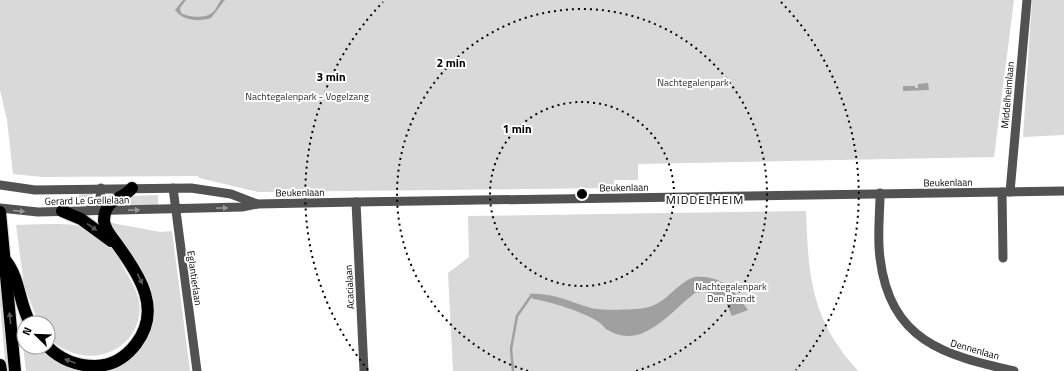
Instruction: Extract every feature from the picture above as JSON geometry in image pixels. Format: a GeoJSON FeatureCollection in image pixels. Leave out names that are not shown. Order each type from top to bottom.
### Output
{"type":"FeatureCollection","features":[{"type":"Feature","properties":{"kind":"highway"},"geometry":{"type":"LineString","coordinates":[[56,353],[74,363],[96,366],[117,361],[126,355],[138,341],[147,316],[146,293],[136,271],[106,230],[104,219],[107,210],[116,199],[129,193],[132,188]]}},
{"type":"Feature","properties":{"kind":"highway"},"geometry":{"type":"LineString","coordinates":[[62,211],[81,219],[119,246]]}},
{"type":"Feature","properties":{"kind":"highway"},"geometry":{"type":"LineString","coordinates":[[0,212],[15,371]]}},
{"type":"Feature","properties":{"kind":"highway"},"geometry":{"type":"LineString","coordinates":[[4,259],[14,271],[27,315]]}},
{"type":"Feature","properties":{"kind":"highway"},"geometry":{"type":"LineString","coordinates":[[0,366],[0,371]]}},
{"type":"Feature","properties":{"kind":"street","name":"Middelheimlaan"},"geometry":{"type":"LineString","coordinates":[[1003,258],[1006,192],[1027,0]]}},
{"type":"Feature","properties":{"kind":"street","name":"Gerard Le Grellelaan"},"geometry":{"type":"LineString","coordinates":[[0,185],[36,190],[173,188]]}},
{"type":"Feature","properties":{"kind":"street"},"geometry":{"type":"LineString","coordinates":[[87,210],[96,207],[99,204],[101,188]]}},
{"type":"Feature","properties":{"kind":"street","name":"Beukenlaan"},"geometry":{"type":"LineString","coordinates":[[173,188],[191,188],[231,194],[257,204]]}},
{"type":"Feature","properties":{"kind":"street","name":"Eglantierlaan"},"geometry":{"type":"LineString","coordinates":[[173,188],[197,371]]}},
{"type":"Feature","properties":{"kind":"street","name":"Beukenlaan"},"geometry":{"type":"LineString","coordinates":[[175,209],[242,207],[257,204],[356,202],[880,193],[1064,192]]}},
{"type":"Feature","properties":{"kind":"street","name":"Dennenlaan"},"geometry":{"type":"LineString","coordinates":[[880,193],[879,243],[882,275],[898,312],[925,341],[940,349],[966,360],[1014,371]]}},
{"type":"Feature","properties":{"kind":"street","name":"Acacialaan"},"geometry":{"type":"LineString","coordinates":[[356,202],[364,371]]}},
{"type":"Feature","properties":{"kind":"street","name":"Gerard Le Grellelaan"},"geometry":{"type":"LineString","coordinates":[[0,208],[38,212],[175,209]]}},
{"type":"Feature","properties":{"kind":"green space","name":"Nachtegalenpark - Vogelzang"},"geometry":{"type":"Polygon","coordinates":[[[0,0],[1014,0],[994,157],[638,164],[638,180],[614,180],[614,188],[258,192],[199,178],[198,176],[42,177],[13,174],[7,120],[0,90],[0,0]]]}},
{"type":"Feature","properties":{"kind":"green space"},"geometry":{"type":"Polygon","coordinates":[[[1032,0],[1064,0],[1064,135],[1023,137],[1032,0]]]}},
{"type":"Feature","properties":{"kind":"green space"},"geometry":{"type":"Polygon","coordinates":[[[92,193],[96,199],[91,206],[79,206],[79,194],[92,193]]]}},
{"type":"Feature","properties":{"kind":"green space"},"geometry":{"type":"Polygon","coordinates":[[[158,195],[158,205],[119,206],[117,204],[130,196],[158,195]]]}},
{"type":"Feature","properties":{"kind":"green space","name":"Nachtegalenpark Den Brandt"},"geometry":{"type":"Polygon","coordinates":[[[806,211],[809,265],[821,315],[843,353],[858,371],[453,371],[448,273],[469,257],[468,216],[806,211]]]}},
{"type":"Feature","properties":{"kind":"green space"},"geometry":{"type":"Polygon","coordinates":[[[112,223],[160,232],[172,231],[190,371],[105,371],[117,367],[128,360],[137,351],[151,328],[154,316],[150,290],[137,265],[110,224],[112,223]]]}},
{"type":"Feature","properties":{"kind":"green space"},"geometry":{"type":"Polygon","coordinates":[[[16,225],[77,225],[102,238],[116,251],[137,295],[140,309],[139,316],[135,328],[129,338],[121,346],[101,355],[89,356],[78,354],[56,344],[56,315],[35,315],[24,285],[16,225]]]}},
{"type":"Feature","properties":{"kind":"green space"},"geometry":{"type":"Polygon","coordinates":[[[0,267],[9,371],[6,371],[0,305],[0,267]]]}},
{"type":"Feature","properties":{"kind":"green space"},"geometry":{"type":"Polygon","coordinates":[[[24,355],[50,355],[58,363],[79,371],[26,371],[24,355]]]}},
{"type":"Feature","properties":{"kind":"shaded area"},"geometry":{"type":"Polygon","coordinates":[[[183,0],[186,0],[180,8],[181,13],[196,17],[209,15],[215,10],[221,0],[225,0],[211,18],[192,20],[178,14],[175,10],[183,0]]]}},
{"type":"Feature","properties":{"kind":"shaded area"},"geometry":{"type":"Polygon","coordinates":[[[928,83],[929,90],[903,91],[903,86],[915,86],[915,88],[918,88],[918,84],[928,83]]]}},
{"type":"Feature","properties":{"kind":"shaded area"},"geometry":{"type":"Polygon","coordinates":[[[694,277],[712,278],[726,285],[732,290],[748,310],[732,316],[728,306],[718,296],[707,292],[699,292],[695,293],[654,327],[637,335],[626,336],[611,332],[598,322],[583,314],[557,304],[533,299],[529,294],[545,294],[596,309],[637,309],[655,305],[682,284],[694,277]]]}},
{"type":"Feature","properties":{"kind":"waterway"},"geometry":{"type":"LineString","coordinates":[[513,371],[511,349],[517,316],[531,296]]}},
{"type":"Feature","properties":{"kind":"district","name":"MIDDELHEIM"},"geometry":{"type":"Point","coordinates":[705,200]}},
{"type":"Feature","properties":{"kind":"park label","name":"Nachtegalenpark"},"geometry":{"type":"Point","coordinates":[693,82]}}]}
